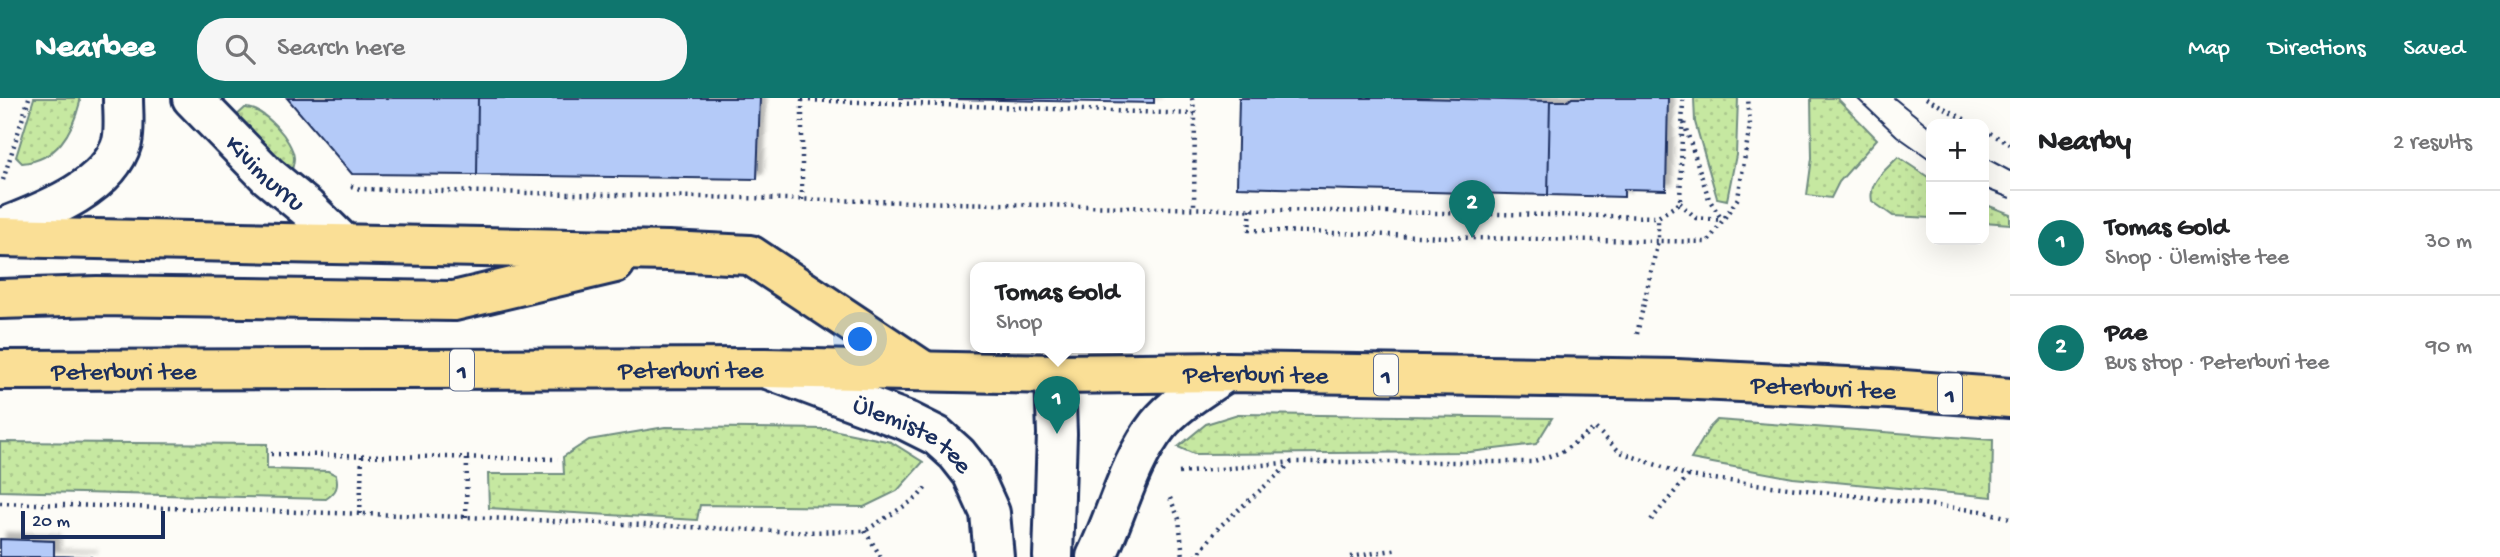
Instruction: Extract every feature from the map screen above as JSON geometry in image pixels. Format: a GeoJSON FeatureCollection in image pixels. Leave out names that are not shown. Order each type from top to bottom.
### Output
{"type":"FeatureCollection","features":[{"type":"Feature","properties":{"kind":"highway"},"geometry":{"type":"LineString","coordinates":[[0,237],[751,255],[924,371]]}},
{"type":"Feature","properties":{"kind":"highway"},"geometry":{"type":"LineString","coordinates":[[0,299],[97,296],[454,301],[668,251]]}},
{"type":"Feature","properties":{"kind":"highway","name":"Peterburi tee"},"geometry":{"type":"LineString","coordinates":[[0,370],[765,368],[1055,374],[1226,372],[1677,379],[2010,398]]}},
{"type":"Feature","properties":{"kind":"street"},"geometry":{"type":"LineString","coordinates":[[0,229],[69,200],[108,167],[122,142],[123,98]]}},
{"type":"Feature","properties":{"kind":"street","name":"Kivimurru"},"geometry":{"type":"LineString","coordinates":[[192,98],[268,176],[307,208],[344,244]]}},
{"type":"Feature","properties":{"kind":"street","name":"Ülemiste tee"},"geometry":{"type":"LineString","coordinates":[[765,368],[907,421],[937,436],[957,454],[972,473],[990,513],[994,557]]}},
{"type":"Feature","properties":{"kind":"street"},"geometry":{"type":"LineString","coordinates":[[1096,557],[1148,467],[1165,419],[1179,405],[1226,372]]}},
{"type":"Feature","properties":{"kind":"street"},"geometry":{"type":"LineString","coordinates":[[1053,557],[1058,434],[1055,374]]}},
{"type":"Feature","properties":{"kind":"path"},"geometry":{"type":"LineString","coordinates":[[1,185],[29,98]]}},
{"type":"Feature","properties":{"kind":"path"},"geometry":{"type":"LineString","coordinates":[[1192,98],[1195,114],[1194,208]]}},
{"type":"Feature","properties":{"kind":"path"},"geometry":{"type":"LineString","coordinates":[[1680,204],[1683,98]]}},
{"type":"Feature","properties":{"kind":"path"},"geometry":{"type":"LineString","coordinates":[[1251,209],[1250,230],[1458,238],[1708,242],[1738,198],[1750,125],[1748,98]]}},
{"type":"Feature","properties":{"kind":"path"},"geometry":{"type":"LineString","coordinates":[[802,200],[802,99],[1195,114]]}},
{"type":"Feature","properties":{"kind":"path"},"geometry":{"type":"LineString","coordinates":[[1927,99],[1964,119]]}},
{"type":"Feature","properties":{"kind":"path"},"geometry":{"type":"LineString","coordinates":[[1682,119],[1709,199],[1722,220]]}},
{"type":"Feature","properties":{"kind":"path"},"geometry":{"type":"LineString","coordinates":[[1989,133],[2010,144]]}},
{"type":"Feature","properties":{"kind":"path"},"geometry":{"type":"LineString","coordinates":[[348,184],[360,189],[1658,217],[1680,204]]}},
{"type":"Feature","properties":{"kind":"path"},"geometry":{"type":"LineString","coordinates":[[1680,204],[1696,218],[1722,220]]}},
{"type":"Feature","properties":{"kind":"path"},"geometry":{"type":"LineString","coordinates":[[1638,327],[1658,241],[1658,217]]}},
{"type":"Feature","properties":{"kind":"path"},"geometry":{"type":"LineString","coordinates":[[1183,557],[1180,519],[1148,467],[1293,462],[1531,462],[1562,452],[1594,428],[1620,452],[1688,476],[1981,511],[2010,518]]}},
{"type":"Feature","properties":{"kind":"path"},"geometry":{"type":"LineString","coordinates":[[271,454],[558,459]]}},
{"type":"Feature","properties":{"kind":"path"},"geometry":{"type":"LineString","coordinates":[[0,503],[466,517],[800,532],[865,531],[917,498],[957,454]]}},
{"type":"Feature","properties":{"kind":"path"},"geometry":{"type":"LineString","coordinates":[[360,514],[362,456]]}},
{"type":"Feature","properties":{"kind":"path"},"geometry":{"type":"LineString","coordinates":[[466,517],[467,458]]}},
{"type":"Feature","properties":{"kind":"path"},"geometry":{"type":"LineString","coordinates":[[1196,557],[1219,527],[1293,462]]}},
{"type":"Feature","properties":{"kind":"path"},"geometry":{"type":"LineString","coordinates":[[1651,520],[1688,476]]}},
{"type":"Feature","properties":{"kind":"path"},"geometry":{"type":"LineString","coordinates":[[865,531],[881,557]]}},
{"type":"Feature","properties":{"kind":"path"},"geometry":{"type":"LineString","coordinates":[[1351,557],[1399,549]]}},
{"type":"Feature","properties":{"kind":"green space"},"geometry":{"type":"Polygon","coordinates":[[[34,98],[79,98],[80,102],[67,134],[54,151],[45,157],[22,163],[16,157],[34,98]]]}},
{"type":"Feature","properties":{"kind":"green space"},"geometry":{"type":"Polygon","coordinates":[[[1694,98],[1738,98],[1736,155],[1727,200],[1717,198],[1695,122],[1694,98]]]}},
{"type":"Feature","properties":{"kind":"green space"},"geometry":{"type":"Polygon","coordinates":[[[1811,98],[1837,98],[1877,139],[1839,182],[1831,198],[1807,195],[1812,158],[1811,98]]]}},
{"type":"Feature","properties":{"kind":"green space"},"geometry":{"type":"Polygon","coordinates":[[[245,108],[260,113],[283,134],[294,158],[292,169],[276,161],[234,118],[245,108]]]}},
{"type":"Feature","properties":{"kind":"green space"},"geometry":{"type":"Polygon","coordinates":[[[1898,157],[1926,176],[1926,218],[1893,216],[1872,201],[1875,182],[1898,157]]]}},
{"type":"Feature","properties":{"kind":"green space"},"geometry":{"type":"Polygon","coordinates":[[[1989,206],[2010,214],[2010,224],[1989,222],[1989,206]]]}},
{"type":"Feature","properties":{"kind":"green space"},"geometry":{"type":"Polygon","coordinates":[[[1238,414],[1552,418],[1536,444],[1470,452],[1194,454],[1178,447],[1206,424],[1238,414]]]}},
{"type":"Feature","properties":{"kind":"green space"},"geometry":{"type":"Polygon","coordinates":[[[1717,420],[1993,440],[1992,497],[1793,478],[1691,459],[1717,420]]]}},
{"type":"Feature","properties":{"kind":"green space"},"geometry":{"type":"Polygon","coordinates":[[[665,427],[828,429],[891,442],[923,462],[897,491],[864,507],[700,505],[697,520],[489,508],[488,474],[564,474],[563,457],[589,440],[665,427]]]}},
{"type":"Feature","properties":{"kind":"green space"},"geometry":{"type":"Polygon","coordinates":[[[0,442],[267,444],[267,469],[328,471],[336,475],[337,486],[326,499],[0,491],[0,442]]]}},
{"type":"Feature","properties":{"kind":"building"},"geometry":{"type":"Polygon","coordinates":[[[287,98],[478,98],[477,175],[352,174],[287,98]]]}},
{"type":"Feature","properties":{"kind":"building"},"geometry":{"type":"Polygon","coordinates":[[[478,98],[760,98],[757,179],[477,175],[478,98]]]}},
{"type":"Feature","properties":{"kind":"building"},"geometry":{"type":"Polygon","coordinates":[[[899,98],[1154,98],[1154,103],[899,98]]]}},
{"type":"Feature","properties":{"kind":"building"},"geometry":{"type":"Polygon","coordinates":[[[1239,98],[1550,101],[1548,195],[1237,187],[1239,98]]]}},
{"type":"Feature","properties":{"kind":"building"},"geometry":{"type":"Polygon","coordinates":[[[1572,98],[1668,98],[1666,190],[1624,189],[1624,197],[1548,195],[1550,101],[1568,101],[1572,98]]]}},
{"type":"Feature","properties":{"kind":"building"},"geometry":{"type":"Polygon","coordinates":[[[0,539],[54,541],[54,556],[92,557],[0,557],[0,539]]]}},
{"type":"Feature","properties":{"kind":"tram line"},"geometry":{"type":"LineString","coordinates":[[1857,98],[1897,136],[1926,156]]}},
{"type":"Feature","properties":{"kind":"tram line"},"geometry":{"type":"LineString","coordinates":[[1894,98],[1926,124]]}},
{"type":"Feature","properties":{"kind":"tram line"},"geometry":{"type":"LineString","coordinates":[[1989,160],[2010,171]]}},
{"type":"Feature","properties":{"kind":"tram line"},"geometry":{"type":"LineString","coordinates":[[1989,190],[2010,198]]}},
{"type":"Feature","properties":{"kind":"place","name":"Pae"},"geometry":{"type":"Point","coordinates":[1472,238]}},
{"type":"Feature","properties":{"kind":"place","name":"Tomas Gold"},"geometry":{"type":"Point","coordinates":[1057,434]}}]}
